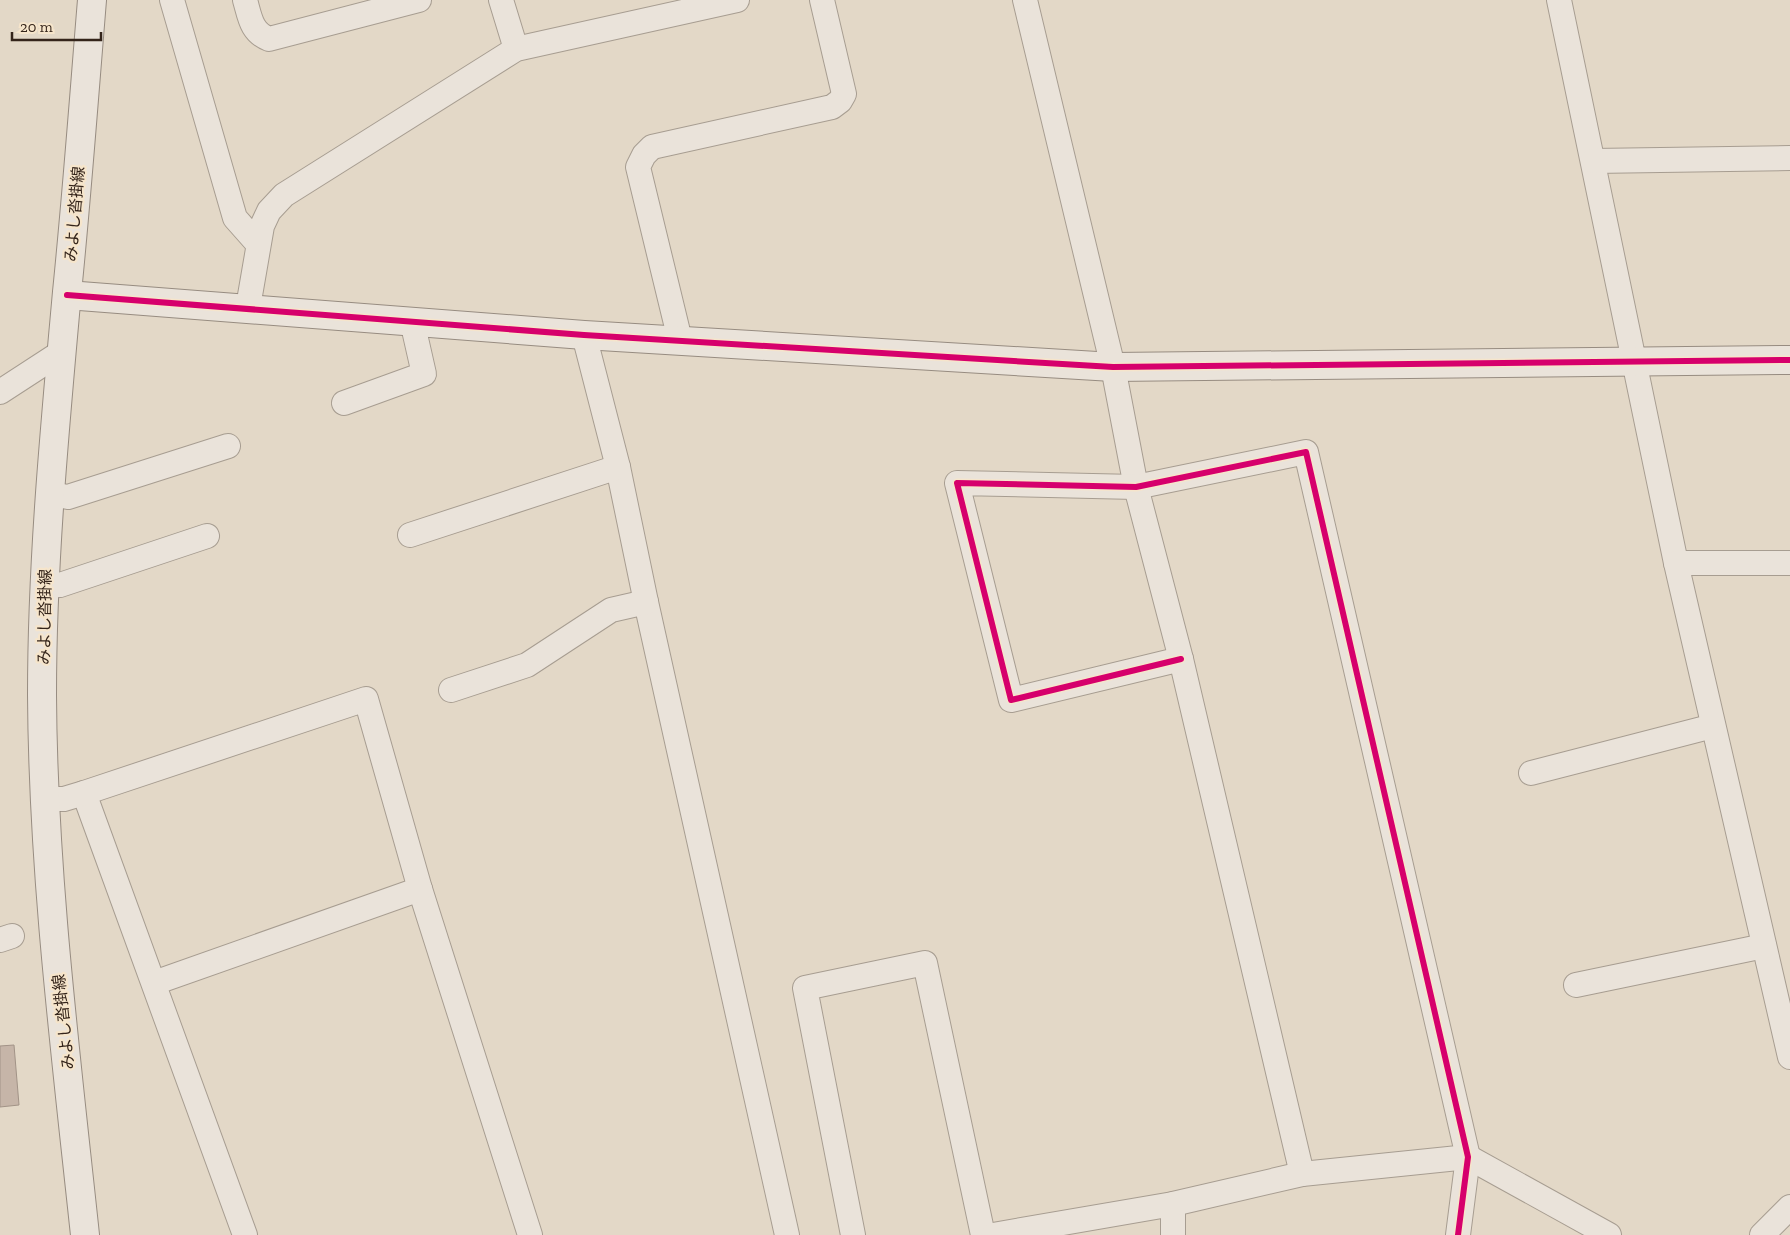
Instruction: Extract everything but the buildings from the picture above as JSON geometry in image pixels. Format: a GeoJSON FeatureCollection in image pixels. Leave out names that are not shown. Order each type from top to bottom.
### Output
{"type":"FeatureCollection","features":[{"type":"Feature","properties":{"kind":"street","name":"みよし沓掛線"},"geometry":{"type":"LineString","coordinates":[[85,1235],[54,937],[44,799],[42,696],[44,586],[60,353],[67,295],[92,0]]}},
{"type":"Feature","properties":{"kind":"street"},"geometry":{"type":"LineString","coordinates":[[172,0],[236,218],[258,244]]}},
{"type":"Feature","properties":{"kind":"street"},"geometry":{"type":"LineString","coordinates":[[245,0],[253,28],[260,35],[269,39],[419,0]]}},
{"type":"Feature","properties":{"kind":"street"},"geometry":{"type":"LineString","coordinates":[[501,0],[516,49]]}},
{"type":"Feature","properties":{"kind":"street"},"geometry":{"type":"LineString","coordinates":[[248,307],[262,226],[269,211],[284,195],[516,49],[737,0]]}},
{"type":"Feature","properties":{"kind":"street"},"geometry":{"type":"LineString","coordinates":[[680,340],[638,166],[644,155],[652,147],[832,107],[840,102],[844,94],[822,0]]}},
{"type":"Feature","properties":{"kind":"street"},"geometry":{"type":"LineString","coordinates":[[1025,0],[1113,367],[1136,487],[1181,658],[1302,1174]]}},
{"type":"Feature","properties":{"kind":"street"},"geometry":{"type":"LineString","coordinates":[[1559,0],[1632,361],[1676,563],[1790,1057]]}},
{"type":"Feature","properties":{"kind":"street"},"geometry":{"type":"LineString","coordinates":[[1593,161],[1790,158]]}},
{"type":"Feature","properties":{"kind":"street"},"geometry":{"type":"LineString","coordinates":[[67,295],[248,307],[584,335],[1113,367],[1790,360]]}},
{"type":"Feature","properties":{"kind":"street"},"geometry":{"type":"LineString","coordinates":[[344,404],[424,374],[412,321]]}},
{"type":"Feature","properties":{"kind":"street"},"geometry":{"type":"LineString","coordinates":[[584,335],[618,467],[646,602],[787,1235]]}},
{"type":"Feature","properties":{"kind":"street"},"geometry":{"type":"LineString","coordinates":[[0,392],[60,353]]}},
{"type":"Feature","properties":{"kind":"street"},"geometry":{"type":"LineString","coordinates":[[51,494],[68,497],[228,446]]}},
{"type":"Feature","properties":{"kind":"street"},"geometry":{"type":"LineString","coordinates":[[1181,658],[1011,700],[957,483],[1136,487],[1306,452],[1468,1157],[1458,1235]]}},
{"type":"Feature","properties":{"kind":"street"},"geometry":{"type":"LineString","coordinates":[[410,535],[618,467]]}},
{"type":"Feature","properties":{"kind":"street"},"geometry":{"type":"LineString","coordinates":[[44,586],[60,585],[207,536]]}},
{"type":"Feature","properties":{"kind":"street"},"geometry":{"type":"LineString","coordinates":[[1676,563],[1790,563]]}},
{"type":"Feature","properties":{"kind":"street"},"geometry":{"type":"LineString","coordinates":[[451,690],[527,665],[611,610],[646,602]]}},
{"type":"Feature","properties":{"kind":"street"},"geometry":{"type":"LineString","coordinates":[[44,799],[64,798],[84,793],[366,699],[420,889],[530,1235]]}},
{"type":"Feature","properties":{"kind":"street"},"geometry":{"type":"LineString","coordinates":[[1531,773],[1713,726]]}},
{"type":"Feature","properties":{"kind":"street"},"geometry":{"type":"LineString","coordinates":[[84,793],[245,1235]]}},
{"type":"Feature","properties":{"kind":"street"},"geometry":{"type":"LineString","coordinates":[[154,983],[420,889]]}},
{"type":"Feature","properties":{"kind":"street"},"geometry":{"type":"LineString","coordinates":[[1576,985],[1764,946]]}},
{"type":"Feature","properties":{"kind":"street"},"geometry":{"type":"LineString","coordinates":[[853,1235],[805,988],[925,963],[983,1235]]}},
{"type":"Feature","properties":{"kind":"street"},"geometry":{"type":"LineString","coordinates":[[993,1235],[1059,1229],[1302,1174],[1468,1157],[1609,1235]]}},
{"type":"Feature","properties":{"kind":"street"},"geometry":{"type":"LineString","coordinates":[[1173,1204],[1173,1235]]}},
{"type":"Feature","properties":{"kind":"street"},"geometry":{"type":"LineString","coordinates":[[1762,1235],[1790,1207]]}},
{"type":"Feature","properties":{"kind":"cycle path"},"geometry":{"type":"LineString","coordinates":[[67,295],[584,335],[1113,367],[1790,360]]}},
{"type":"Feature","properties":{"kind":"cycle path"},"geometry":{"type":"LineString","coordinates":[[1181,659],[1011,700],[957,483],[1136,487],[1306,452],[1468,1157],[1458,1235]]}}]}
